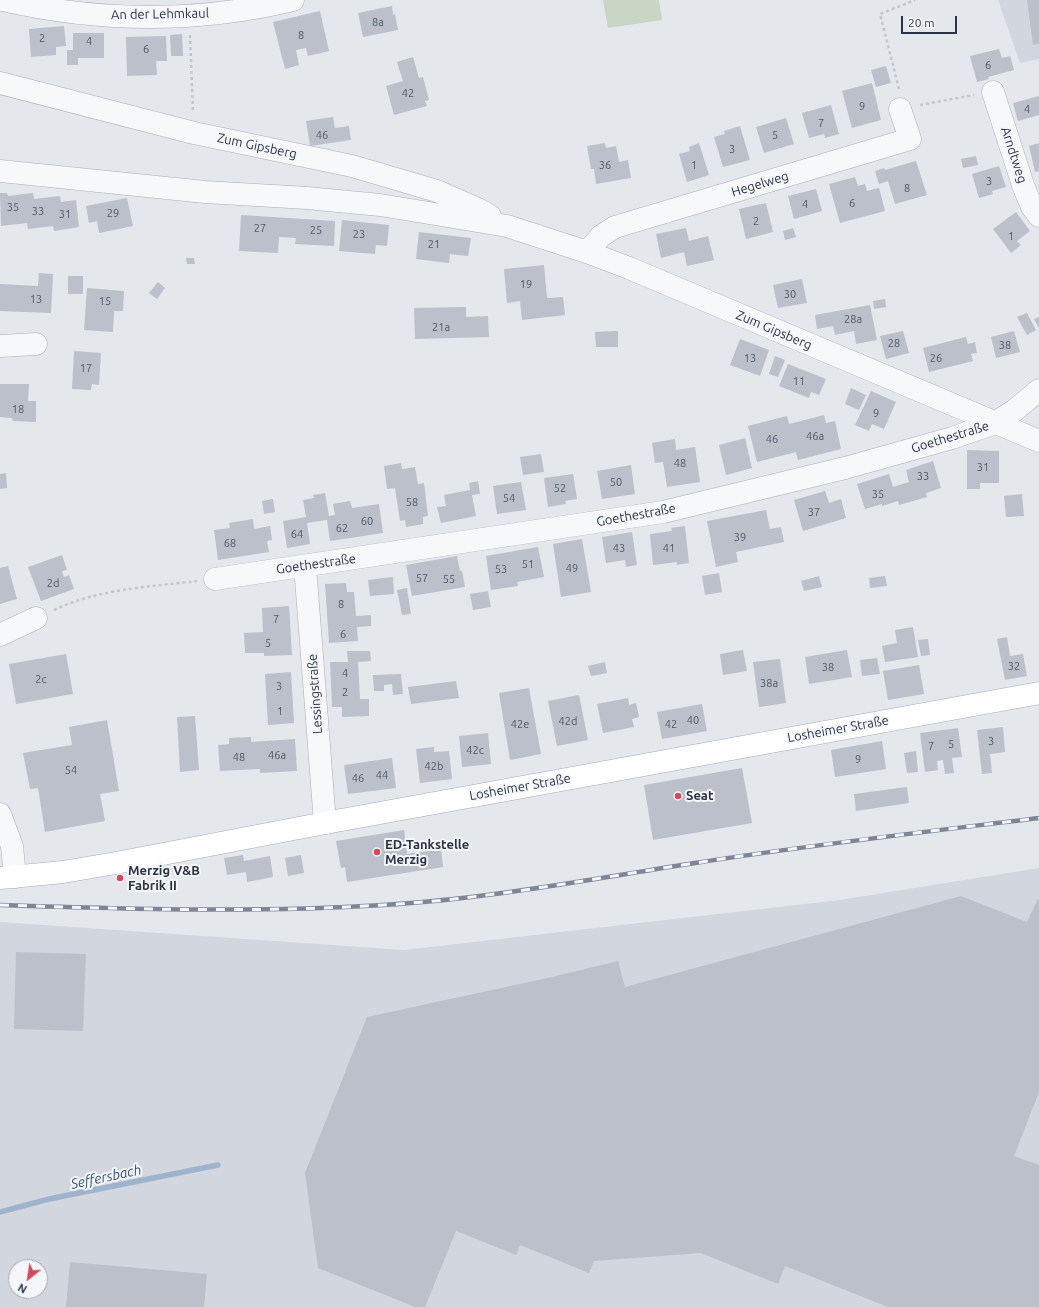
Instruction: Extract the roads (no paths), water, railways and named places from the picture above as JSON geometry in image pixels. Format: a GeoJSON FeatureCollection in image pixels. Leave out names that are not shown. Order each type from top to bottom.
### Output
{"type":"FeatureCollection","features":[{"type":"Feature","properties":{"kind":"main road","name":"Losheimer Straße"},"geometry":{"type":"LineString","coordinates":[[8,878],[63,872],[116,863],[325,823],[1039,693]]}},
{"type":"Feature","properties":{"kind":"street","name":"An der Lehmkaul"},"geometry":{"type":"LineString","coordinates":[[3,0],[27,6],[84,14],[132,18],[189,17],[272,5],[293,0]]}},
{"type":"Feature","properties":{"kind":"street","name":"Zum Gipsberg"},"geometry":{"type":"LineString","coordinates":[[0,83],[194,133],[352,166],[437,191],[480,210],[507,226]]}},
{"type":"Feature","properties":{"kind":"street","name":"Arndtweg"},"geometry":{"type":"LineString","coordinates":[[992,92],[1023,185],[1032,207],[1039,216]]}},
{"type":"Feature","properties":{"kind":"street","name":"Hegelweg"},"geometry":{"type":"LineString","coordinates":[[587,252],[601,236],[615,227],[910,139],[899,99]]}},
{"type":"Feature","properties":{"kind":"street","name":"Zum Gipsberg"},"geometry":{"type":"LineString","coordinates":[[0,171],[205,192],[307,198],[380,205],[507,226],[587,252],[643,274],[1039,441]]}},
{"type":"Feature","properties":{"kind":"street"},"geometry":{"type":"LineString","coordinates":[[0,346],[36,344]]}},
{"type":"Feature","properties":{"kind":"street","name":"Goethestraße"},"geometry":{"type":"LineString","coordinates":[[215,579],[663,512],[845,468],[952,438],[995,423],[1015,410],[1039,390]]}},
{"type":"Feature","properties":{"kind":"street","name":"Lessingstraße"},"geometry":{"type":"LineString","coordinates":[[305,566],[325,823]]}},
{"type":"Feature","properties":{"kind":"street"},"geometry":{"type":"LineString","coordinates":[[0,635],[36,618]]}},
{"type":"Feature","properties":{"kind":"street"},"geometry":{"type":"LineString","coordinates":[[0,814],[12,846],[8,878]]}},
{"type":"Feature","properties":{"kind":"waterway","name":"Seffersbach"},"geometry":{"type":"LineString","coordinates":[[0,1212],[49,1199],[218,1165]]}},
{"type":"Feature","properties":{"kind":"railway"},"geometry":{"type":"LineString","coordinates":[[0,905],[240,910],[383,905],[422,902],[539,888],[781,850],[1039,818]]}},
{"type":"Feature","properties":{"kind":"place","name":"Seat"},"geometry":{"type":"Point","coordinates":[678,796]}},
{"type":"Feature","properties":{"kind":"place","name":"ED-Tankstelle Merzig"},"geometry":{"type":"Point","coordinates":[377,852]}},
{"type":"Feature","properties":{"kind":"place","name":"Merzig V&B Fabrik II"},"geometry":{"type":"Point","coordinates":[120,878]}}]}
